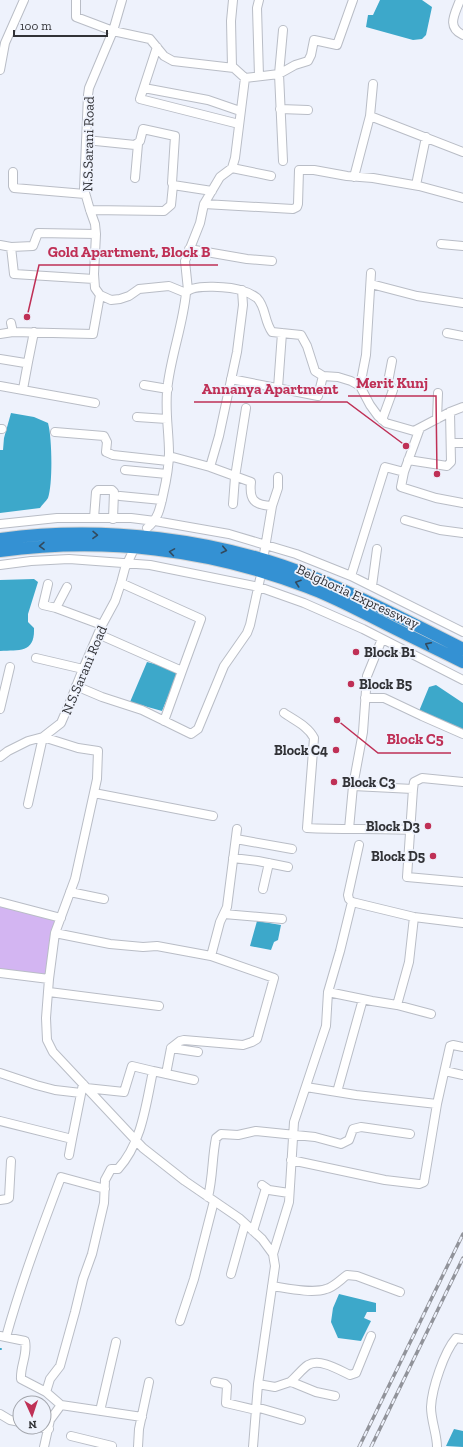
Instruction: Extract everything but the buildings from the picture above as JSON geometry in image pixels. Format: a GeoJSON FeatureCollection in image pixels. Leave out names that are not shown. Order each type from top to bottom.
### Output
{"type":"FeatureCollection","features":[{"type":"Feature","properties":{"kind":"highway","name":"Belghoria Expressway"},"geometry":{"type":"LineString","coordinates":[[0,539],[27,535],[70,534],[137,536],[178,541],[235,552],[262,559],[313,577],[378,607],[463,650]]}},
{"type":"Feature","properties":{"kind":"highway","name":"Belghoria Expressway"},"geometry":{"type":"LineString","coordinates":[[0,551],[35,546],[131,547],[193,555],[239,565],[308,587],[463,662]]}},
{"type":"Feature","properties":{"kind":"street"},"geometry":{"type":"LineString","coordinates":[[0,70],[3,43],[24,0]]}},
{"type":"Feature","properties":{"kind":"street"},"geometry":{"type":"LineString","coordinates":[[76,0],[76,17],[113,31],[150,39],[164,56],[173,61],[232,67],[237,69],[245,78]]}},
{"type":"Feature","properties":{"kind":"street","name":"N.S.Sarani Road"},"geometry":{"type":"LineString","coordinates":[[100,295],[95,288],[94,279],[95,224],[84,189],[89,88],[113,31],[122,0]]}},
{"type":"Feature","properties":{"kind":"street"},"geometry":{"type":"LineString","coordinates":[[232,67],[231,21],[233,0]]}},
{"type":"Feature","properties":{"kind":"street"},"geometry":{"type":"LineString","coordinates":[[259,0],[257,8],[259,76]]}},
{"type":"Feature","properties":{"kind":"street"},"geometry":{"type":"LineString","coordinates":[[245,78],[279,74],[295,65],[308,61],[312,55],[314,40],[337,45],[353,0]]}},
{"type":"Feature","properties":{"kind":"street"},"geometry":{"type":"LineString","coordinates":[[463,0],[460,0],[453,17],[453,26],[463,35]]}},
{"type":"Feature","properties":{"kind":"street"},"geometry":{"type":"LineString","coordinates":[[283,30],[279,74],[283,161]]}},
{"type":"Feature","properties":{"kind":"street"},"geometry":{"type":"LineString","coordinates":[[157,47],[140,99],[239,124]]}},
{"type":"Feature","properties":{"kind":"street"},"geometry":{"type":"LineString","coordinates":[[147,528],[155,521],[162,500],[167,474],[169,458],[167,419],[168,389],[187,291],[185,261],[200,223],[204,204],[220,177],[232,168],[235,158],[245,78]]}},
{"type":"Feature","properties":{"kind":"street"},"geometry":{"type":"LineString","coordinates":[[354,176],[370,116],[373,84]]}},
{"type":"Feature","properties":{"kind":"street"},"geometry":{"type":"LineString","coordinates":[[144,88],[208,100],[240,111]]}},
{"type":"Feature","properties":{"kind":"street"},"geometry":{"type":"LineString","coordinates":[[280,108],[308,110]]}},
{"type":"Feature","properties":{"kind":"street"},"geometry":{"type":"LineString","coordinates":[[370,116],[426,136],[463,152]]}},
{"type":"Feature","properties":{"kind":"street"},"geometry":{"type":"LineString","coordinates":[[90,210],[164,211],[171,205],[174,186],[172,184],[175,136],[143,129],[140,142],[138,144],[135,178]]}},
{"type":"Feature","properties":{"kind":"street"},"geometry":{"type":"LineString","coordinates":[[416,185],[426,136]]}},
{"type":"Feature","properties":{"kind":"street"},"geometry":{"type":"LineString","coordinates":[[86,140],[135,145],[138,144]]}},
{"type":"Feature","properties":{"kind":"street"},"geometry":{"type":"LineString","coordinates":[[232,168],[271,176]]}},
{"type":"Feature","properties":{"kind":"street"},"geometry":{"type":"LineString","coordinates":[[204,204],[293,209],[297,207],[298,204],[299,170],[314,170],[416,185],[463,198]]}},
{"type":"Feature","properties":{"kind":"street"},"geometry":{"type":"LineString","coordinates":[[13,172],[12,186],[14,188],[85,194]]}},
{"type":"Feature","properties":{"kind":"street"},"geometry":{"type":"LineString","coordinates":[[174,186],[212,191]]}},
{"type":"Feature","properties":{"kind":"street"},"geometry":{"type":"LineString","coordinates":[[0,245],[11,247],[33,246],[38,233],[96,234]]}},
{"type":"Feature","properties":{"kind":"street"},"geometry":{"type":"LineString","coordinates":[[440,244],[463,246]]}},
{"type":"Feature","properties":{"kind":"street"},"geometry":{"type":"LineString","coordinates":[[11,247],[14,274],[94,279]]}},
{"type":"Feature","properties":{"kind":"street"},"geometry":{"type":"LineString","coordinates":[[189,249],[248,259],[272,261]]}},
{"type":"Feature","properties":{"kind":"street"},"geometry":{"type":"LineString","coordinates":[[360,386],[366,355],[371,273]]}},
{"type":"Feature","properties":{"kind":"street"},"geometry":{"type":"LineString","coordinates":[[371,284],[417,296],[463,303]]}},
{"type":"Feature","properties":{"kind":"street"},"geometry":{"type":"LineString","coordinates":[[0,334],[12,328],[34,332],[92,334],[100,295],[111,300],[120,299],[129,296],[139,289],[169,286],[187,291],[197,287],[242,290],[256,298],[262,304],[267,325],[272,332],[301,335],[315,371],[323,376],[338,377],[351,381],[360,386],[374,411],[386,423],[414,431],[450,412],[463,407]]}},
{"type":"Feature","properties":{"kind":"street"},"geometry":{"type":"LineString","coordinates":[[210,467],[219,436],[236,352],[241,324],[242,290]]}},
{"type":"Feature","properties":{"kind":"street"},"geometry":{"type":"LineString","coordinates":[[23,389],[34,332]]}},
{"type":"Feature","properties":{"kind":"street"},"geometry":{"type":"LineString","coordinates":[[278,388],[282,333]]}},
{"type":"Feature","properties":{"kind":"street"},"geometry":{"type":"LineString","coordinates":[[447,333],[463,336]]}},
{"type":"Feature","properties":{"kind":"street"},"geometry":{"type":"LineString","coordinates":[[0,359],[25,363],[28,362]]}},
{"type":"Feature","properties":{"kind":"street"},"geometry":{"type":"LineString","coordinates":[[382,420],[393,390],[388,382],[392,361]]}},
{"type":"Feature","properties":{"kind":"street"},"geometry":{"type":"LineString","coordinates":[[230,378],[318,396],[323,376]]}},
{"type":"Feature","properties":{"kind":"street"},"geometry":{"type":"LineString","coordinates":[[144,385],[168,389]]}},
{"type":"Feature","properties":{"kind":"street"},"geometry":{"type":"LineString","coordinates":[[0,386],[95,403]]}},
{"type":"Feature","properties":{"kind":"street"},"geometry":{"type":"LineString","coordinates":[[437,419],[438,393]]}},
{"type":"Feature","properties":{"kind":"street"},"geometry":{"type":"LineString","coordinates":[[233,504],[235,476],[246,408]]}},
{"type":"Feature","properties":{"kind":"street"},"geometry":{"type":"LineString","coordinates":[[408,460],[447,466],[451,462],[450,412]]}},
{"type":"Feature","properties":{"kind":"street"},"geometry":{"type":"LineString","coordinates":[[137,417],[167,419]]}},
{"type":"Feature","properties":{"kind":"street"},"geometry":{"type":"LineString","coordinates":[[420,428],[404,472],[401,487],[436,498],[463,504]]}},
{"type":"Feature","properties":{"kind":"street"},"geometry":{"type":"LineString","coordinates":[[56,432],[104,436],[107,442],[106,452],[113,455],[169,458],[210,467],[251,482],[249,494],[254,501],[263,506],[272,506]]}},
{"type":"Feature","properties":{"kind":"street"},"geometry":{"type":"LineString","coordinates":[[451,443],[463,443]]}},
{"type":"Feature","properties":{"kind":"street"},"geometry":{"type":"LineString","coordinates":[[351,576],[385,467],[404,472]]}},
{"type":"Feature","properties":{"kind":"street"},"geometry":{"type":"LineString","coordinates":[[125,470],[167,474]]}},
{"type":"Feature","properties":{"kind":"street"},"geometry":{"type":"LineString","coordinates":[[264,554],[272,506],[278,488],[278,477]]}},
{"type":"Feature","properties":{"kind":"street"},"geometry":{"type":"LineString","coordinates":[[94,518],[96,492],[98,490],[112,490],[114,492],[113,519]]}},
{"type":"Feature","properties":{"kind":"street"},"geometry":{"type":"LineString","coordinates":[[120,496],[162,500]]}},
{"type":"Feature","properties":{"kind":"street"},"geometry":{"type":"LineString","coordinates":[[0,524],[32,519],[131,518],[229,534],[296,554],[351,576],[463,632]]}},
{"type":"Feature","properties":{"kind":"street"},"geometry":{"type":"LineString","coordinates":[[405,520],[440,530],[463,533]]}},
{"type":"Feature","properties":{"kind":"street"},"geometry":{"type":"LineString","coordinates":[[372,586],[377,549]]}},
{"type":"Feature","properties":{"kind":"street","name":"N.S.Sarani Road"},"geometry":{"type":"LineString","coordinates":[[0,758],[8,751],[43,737],[61,723],[98,634],[115,601],[122,583],[124,568],[133,551]]}},
{"type":"Feature","properties":{"kind":"street"},"geometry":{"type":"LineString","coordinates":[[0,565],[31,561],[69,559],[127,563],[176,569],[259,587],[304,603],[382,639],[463,680]]}},
{"type":"Feature","properties":{"kind":"street"},"geometry":{"type":"LineString","coordinates":[[76,686],[102,697],[142,710],[191,734],[198,729],[224,666],[250,625],[260,579]]}},
{"type":"Feature","properties":{"kind":"street"},"geometry":{"type":"LineString","coordinates":[[122,583],[201,619],[164,721]]}},
{"type":"Feature","properties":{"kind":"street"},"geometry":{"type":"LineString","coordinates":[[48,584],[43,605],[56,608],[102,625]]}},
{"type":"Feature","properties":{"kind":"street"},"geometry":{"type":"LineString","coordinates":[[56,608],[67,587]]}},
{"type":"Feature","properties":{"kind":"street"},"geometry":{"type":"LineString","coordinates":[[98,634],[182,671]]}},
{"type":"Feature","properties":{"kind":"street"},"geometry":{"type":"LineString","coordinates":[[349,829],[353,786],[363,732],[367,676],[382,639]]}},
{"type":"Feature","properties":{"kind":"street"},"geometry":{"type":"LineString","coordinates":[[36,658],[83,669]]}},
{"type":"Feature","properties":{"kind":"street"},"geometry":{"type":"LineString","coordinates":[[0,709],[2,693],[10,667]]}},
{"type":"Feature","properties":{"kind":"street"},"geometry":{"type":"LineString","coordinates":[[365,698],[384,698],[463,734]]}},
{"type":"Feature","properties":{"kind":"street"},"geometry":{"type":"LineString","coordinates":[[284,713],[303,726],[312,734],[314,738],[307,828],[381,828],[411,830]]}},
{"type":"Feature","properties":{"kind":"street"},"geometry":{"type":"LineString","coordinates":[[28,804],[43,737],[78,748],[98,751],[97,778],[75,879],[55,933],[49,979],[46,1040],[53,1052],[83,1088],[143,1148],[245,1224],[262,1239],[274,1254]]}},
{"type":"Feature","properties":{"kind":"street"},"geometry":{"type":"LineString","coordinates":[[463,782],[422,778],[414,782],[407,877],[463,882]]}},
{"type":"Feature","properties":{"kind":"street"},"geometry":{"type":"LineString","coordinates":[[353,786],[413,789]]}},
{"type":"Feature","properties":{"kind":"street"},"geometry":{"type":"LineString","coordinates":[[94,793],[213,816]]}},
{"type":"Feature","properties":{"kind":"street"},"geometry":{"type":"LineString","coordinates":[[211,956],[230,889],[237,829]]}},
{"type":"Feature","properties":{"kind":"street"},"geometry":{"type":"LineString","coordinates":[[236,839],[292,849]]}},
{"type":"Feature","properties":{"kind":"street"},"geometry":{"type":"LineString","coordinates":[[359,845],[348,895],[352,902],[414,917],[463,923]]}},
{"type":"Feature","properties":{"kind":"street"},"geometry":{"type":"LineString","coordinates":[[233,858],[288,867]]}},
{"type":"Feature","properties":{"kind":"street"},"geometry":{"type":"LineString","coordinates":[[263,889],[269,863]]}},
{"type":"Feature","properties":{"kind":"street"},"geometry":{"type":"LineString","coordinates":[[70,892],[104,899]]}},
{"type":"Feature","properties":{"kind":"street"},"geometry":{"type":"LineString","coordinates":[[0,902],[61,918]]}},
{"type":"Feature","properties":{"kind":"street"},"geometry":{"type":"LineString","coordinates":[[253,1447],[258,1384],[275,1266],[274,1254],[289,1202],[294,1122],[326,1026],[328,992],[352,902]]}},
{"type":"Feature","properties":{"kind":"street"},"geometry":{"type":"LineString","coordinates":[[224,914],[282,919]]}},
{"type":"Feature","properties":{"kind":"street"},"geometry":{"type":"LineString","coordinates":[[397,1005],[409,962],[414,917]]}},
{"type":"Feature","properties":{"kind":"street"},"geometry":{"type":"LineString","coordinates":[[55,933],[110,944],[143,947],[157,946],[211,956],[274,978],[257,1039],[243,1045],[184,1040],[180,1041],[171,1048],[166,1074]]}},
{"type":"Feature","properties":{"kind":"street"},"geometry":{"type":"LineString","coordinates":[[0,973],[49,979]]}},
{"type":"Feature","properties":{"kind":"street"},"geometry":{"type":"LineString","coordinates":[[49,992],[159,1006]]}},
{"type":"Feature","properties":{"kind":"street"},"geometry":{"type":"LineString","coordinates":[[328,992],[397,1005],[431,1014]]}},
{"type":"Feature","properties":{"kind":"street"},"geometry":{"type":"LineString","coordinates":[[337,1092],[363,999]]}},
{"type":"Feature","properties":{"kind":"street"},"geometry":{"type":"LineString","coordinates":[[291,1160],[385,1180],[419,1184],[424,1182],[437,1104],[450,1046],[453,1045],[463,1047]]}},
{"type":"Feature","properties":{"kind":"street"},"geometry":{"type":"LineString","coordinates":[[171,1048],[198,1052]]}},
{"type":"Feature","properties":{"kind":"street"},"geometry":{"type":"LineString","coordinates":[[0,1073],[55,1090],[83,1088],[124,1092],[132,1066],[194,1080]]}},
{"type":"Feature","properties":{"kind":"street"},"geometry":{"type":"LineString","coordinates":[[46,1392],[50,1379],[60,1366],[76,1312],[83,1279],[92,1254],[104,1203],[105,1180],[111,1169],[118,1169],[122,1164],[136,1141],[143,1118],[153,1071]]}},
{"type":"Feature","properties":{"kind":"street"},"geometry":{"type":"LineString","coordinates":[[445,1071],[463,1075]]}},
{"type":"Feature","properties":{"kind":"street"},"geometry":{"type":"LineString","coordinates":[[306,1087],[437,1104]]}},
{"type":"Feature","properties":{"kind":"street"},"geometry":{"type":"LineString","coordinates":[[69,1155],[83,1088]]}},
{"type":"Feature","properties":{"kind":"street"},"geometry":{"type":"LineString","coordinates":[[0,1121],[72,1139]]}},
{"type":"Feature","properties":{"kind":"street"},"geometry":{"type":"LineString","coordinates":[[180,1321],[194,1279],[211,1199],[213,1151],[216,1138],[221,1134],[238,1135],[256,1131],[315,1137],[341,1144],[349,1140],[354,1129],[361,1127],[410,1134]]}},
{"type":"Feature","properties":{"kind":"street"},"geometry":{"type":"LineString","coordinates":[[0,1200],[7,1200],[9,1198],[12,1161]]}},
{"type":"Feature","properties":{"kind":"street"},"geometry":{"type":"LineString","coordinates":[[105,1189],[60,1177],[3,1336],[25,1341],[27,1348],[20,1370],[20,1379],[46,1392],[61,1405],[142,1417]]}},
{"type":"Feature","properties":{"kind":"street"},"geometry":{"type":"LineString","coordinates":[[253,1231],[264,1187],[269,1190],[290,1193]]}},
{"type":"Feature","properties":{"kind":"street"},"geometry":{"type":"LineString","coordinates":[[231,1274],[245,1224]]}},
{"type":"Feature","properties":{"kind":"street"},"geometry":{"type":"LineString","coordinates":[[272,1286],[322,1291],[335,1285],[347,1275],[357,1276],[400,1292]]}},
{"type":"Feature","properties":{"kind":"street"},"geometry":{"type":"LineString","coordinates":[[258,1384],[275,1387],[290,1382],[308,1365],[314,1363],[320,1363],[353,1375],[356,1373],[371,1336]]}},
{"type":"Feature","properties":{"kind":"street"},"geometry":{"type":"LineString","coordinates":[[437,1447],[431,1407],[441,1364],[449,1346],[456,1338],[463,1339]]}},
{"type":"Feature","properties":{"kind":"street"},"geometry":{"type":"LineString","coordinates":[[100,1411],[116,1342]]}},
{"type":"Feature","properties":{"kind":"street"},"geometry":{"type":"LineString","coordinates":[[138,1447],[149,1382]]}},
{"type":"Feature","properties":{"kind":"street"},"geometry":{"type":"LineString","coordinates":[[215,1382],[227,1385],[226,1403],[256,1408],[301,1420]]}},
{"type":"Feature","properties":{"kind":"street"},"geometry":{"type":"LineString","coordinates":[[290,1382],[316,1392],[335,1396]]}},
{"type":"Feature","properties":{"kind":"street"},"geometry":{"type":"LineString","coordinates":[[52,1417],[61,1405]]}},
{"type":"Feature","properties":{"kind":"street"},"geometry":{"type":"LineString","coordinates":[[0,1414],[12,1420]]}},
{"type":"Feature","properties":{"kind":"street"},"geometry":{"type":"LineString","coordinates":[[44,1447],[48,1435]]}},
{"type":"Feature","properties":{"kind":"street"},"geometry":{"type":"LineString","coordinates":[[71,1436],[113,1447]]}},
{"type":"Feature","properties":{"kind":"shaded area"},"geometry":{"type":"Polygon","coordinates":[[[0,902],[61,918],[49,979],[0,973],[0,902]]]}},
{"type":"Feature","properties":{"kind":"water"},"geometry":{"type":"Polygon","coordinates":[[[380,0],[422,0],[432,7],[426,35],[422,39],[413,40],[366,27],[368,15],[373,15],[380,0]]]}},
{"type":"Feature","properties":{"kind":"water"},"geometry":{"type":"Polygon","coordinates":[[[11,413],[34,417],[48,423],[51,449],[51,482],[48,498],[40,508],[0,513],[0,450],[3,450],[4,438],[11,413]]]}},
{"type":"Feature","properties":{"kind":"water"},"geometry":{"type":"Polygon","coordinates":[[[34,579],[38,582],[28,614],[28,622],[34,628],[32,642],[29,646],[20,650],[0,651],[0,580],[34,579]]]}},
{"type":"Feature","properties":{"kind":"water"},"geometry":{"type":"Polygon","coordinates":[[[147,662],[174,669],[177,675],[162,711],[130,702],[147,662]]]}},
{"type":"Feature","properties":{"kind":"water"},"geometry":{"type":"Polygon","coordinates":[[[436,685],[463,703],[463,738],[417,716],[429,687],[436,685]]]}},
{"type":"Feature","properties":{"kind":"water"},"geometry":{"type":"Polygon","coordinates":[[[257,921],[281,925],[278,940],[274,942],[271,950],[250,946],[257,921]]]}},
{"type":"Feature","properties":{"kind":"water"},"geometry":{"type":"Polygon","coordinates":[[[339,1294],[376,1303],[376,1312],[367,1312],[364,1318],[371,1321],[361,1341],[338,1338],[331,1322],[333,1308],[339,1294]]]}},
{"type":"Feature","properties":{"kind":"water"},"geometry":{"type":"Polygon","coordinates":[[[454,1429],[463,1431],[463,1447],[446,1446],[454,1429]]]}},
{"type":"Feature","properties":{"kind":"railway"},"geometry":{"type":"LineString","coordinates":[[359,1447],[463,1234]]}},
{"type":"Feature","properties":{"kind":"railway"},"geometry":{"type":"LineString","coordinates":[[371,1447],[463,1258]]}},
{"type":"Feature","properties":{"kind":"place","name":"Gold Apartment, Block B"},"geometry":{"type":"Point","coordinates":[27,317]}},
{"type":"Feature","properties":{"kind":"place","name":"Annanya Apartment"},"geometry":{"type":"Point","coordinates":[406,446]}},
{"type":"Feature","properties":{"kind":"place","name":"Merit Kunj"},"geometry":{"type":"Point","coordinates":[437,474]}},
{"type":"Feature","properties":{"kind":"place","name":"Block B1"},"geometry":{"type":"Point","coordinates":[356,652]}},
{"type":"Feature","properties":{"kind":"place","name":"Block B5"},"geometry":{"type":"Point","coordinates":[351,684]}},
{"type":"Feature","properties":{"kind":"place","name":"Block C5"},"geometry":{"type":"Point","coordinates":[337,720]}},
{"type":"Feature","properties":{"kind":"place","name":"Block C4"},"geometry":{"type":"Point","coordinates":[336,750]}},
{"type":"Feature","properties":{"kind":"place","name":"Block C3"},"geometry":{"type":"Point","coordinates":[334,782]}},
{"type":"Feature","properties":{"kind":"place","name":"Block D3"},"geometry":{"type":"Point","coordinates":[428,826]}},
{"type":"Feature","properties":{"kind":"place","name":"Block D5"},"geometry":{"type":"Point","coordinates":[433,856]}}]}
